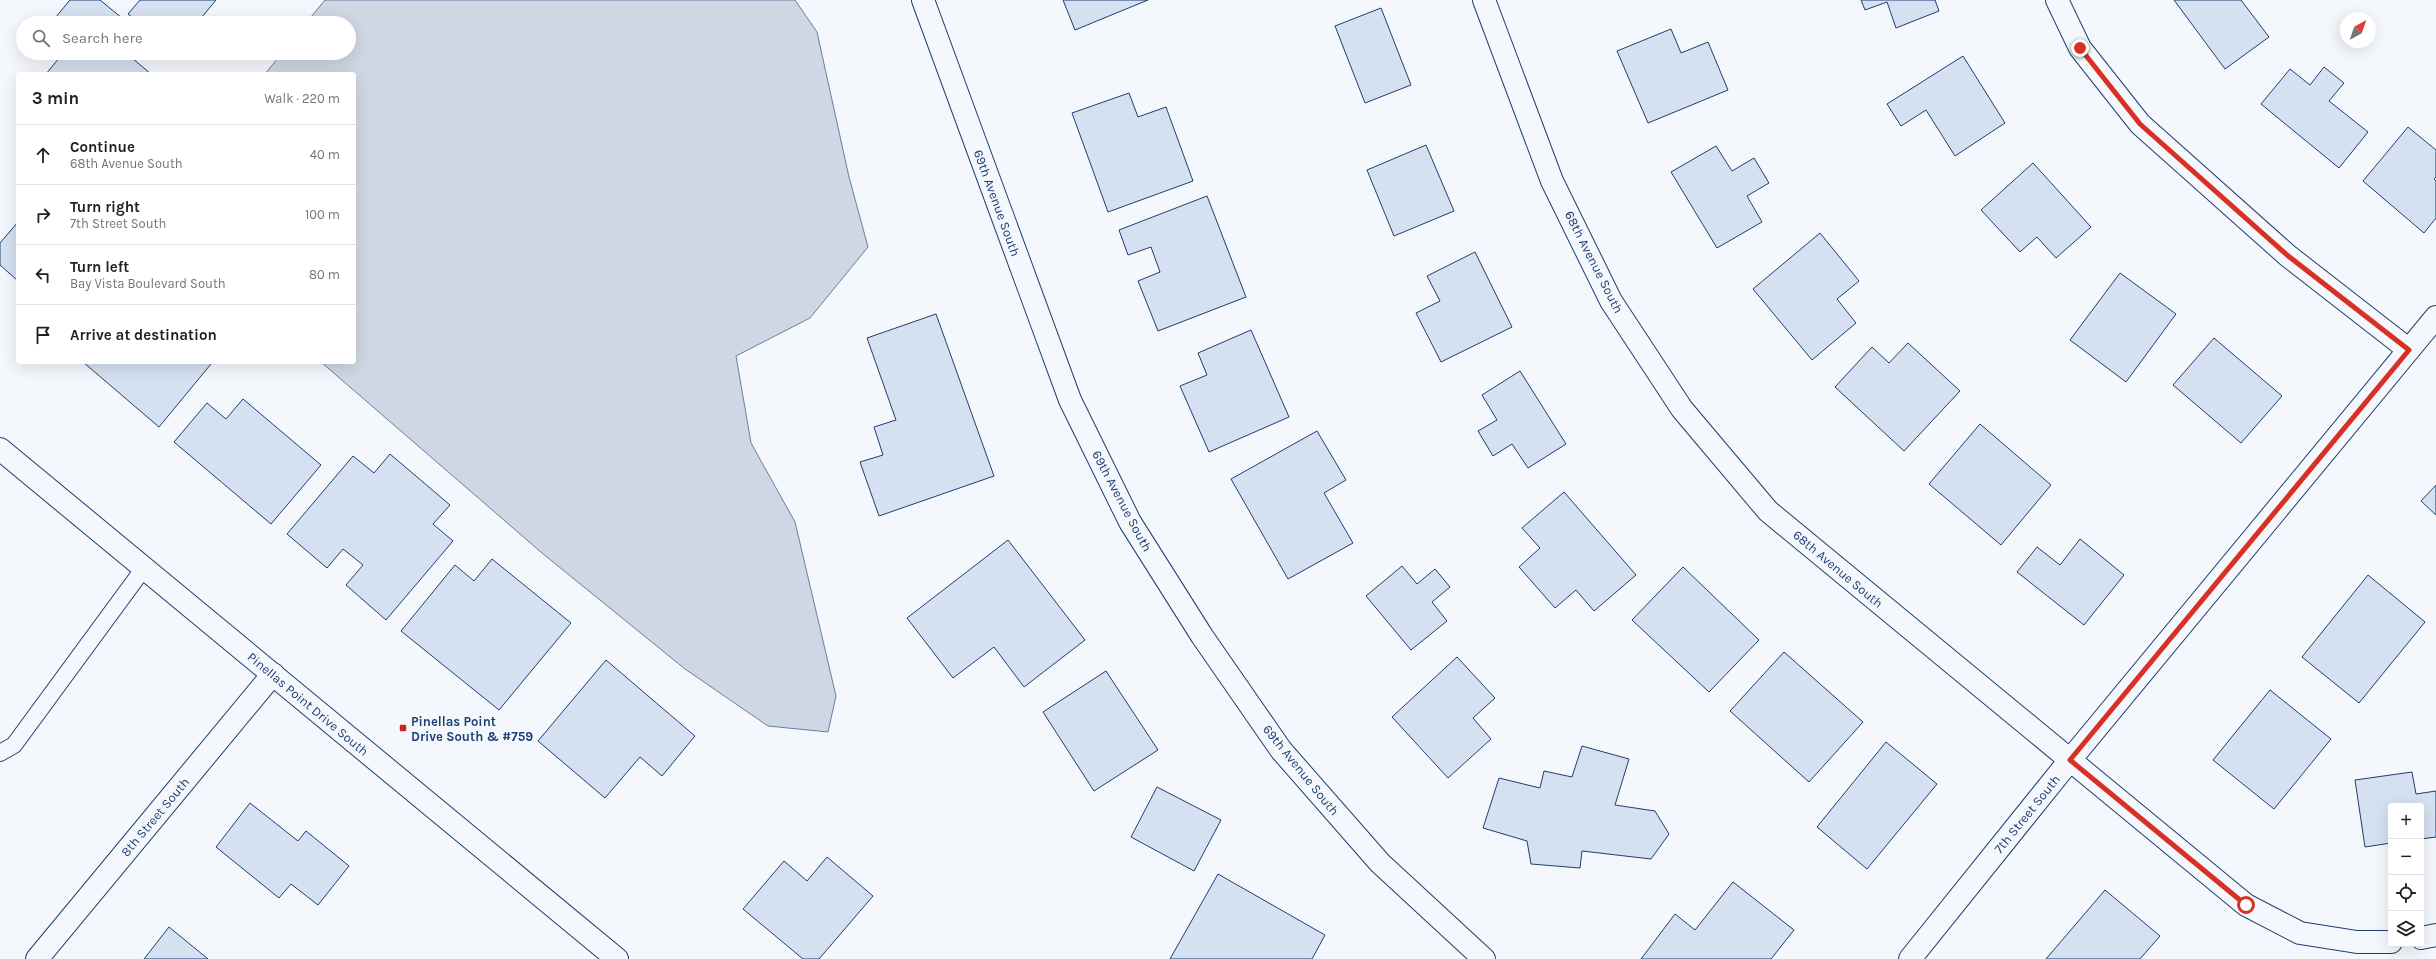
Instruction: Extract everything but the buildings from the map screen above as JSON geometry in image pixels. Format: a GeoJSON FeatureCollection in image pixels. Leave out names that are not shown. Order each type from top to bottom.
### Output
{"type":"FeatureCollection","features":[{"type":"Feature","properties":{"kind":"street","name":"69th Avenue South"},"geometry":{"type":"LineString","coordinates":[[923,0],[1070,400],[1130,522],[1202,636],[1281,750],[1380,864],[1484,959]]}},
{"type":"Feature","properties":{"kind":"street","name":"68th Avenue South"},"geometry":{"type":"LineString","coordinates":[[1484,0],[1552,181],[1611,301],[1682,409],[1768,511],[2246,905],[2300,933],[2357,942],[2388,942]]}},
{"type":"Feature","properties":{"kind":"street"},"geometry":{"type":"LineString","coordinates":[[2057,0],[2080,48],[2140,124],[2287,255],[2409,350]]}},
{"type":"Feature","properties":{"kind":"street","name":"7th Street South"},"geometry":{"type":"LineString","coordinates":[[1910,959],[2070,760],[2436,317]]}},
{"type":"Feature","properties":{"kind":"street","name":"Pinellas Point Drive South"},"geometry":{"type":"LineString","coordinates":[[0,449],[617,959]]}},
{"type":"Feature","properties":{"kind":"street","name":"8th Street South"},"geometry":{"type":"LineString","coordinates":[[37,959],[273,674]]}},
{"type":"Feature","properties":{"kind":"street"},"geometry":{"type":"LineString","coordinates":[[2424,937],[2436,935]]}},
{"type":"Feature","properties":{"kind":"lane"},"geometry":{"type":"LineString","coordinates":[[0,753],[14,745],[144,568]]}},
{"type":"Feature","properties":{"kind":"shaded area"},"geometry":{"type":"Polygon","coordinates":[[[325,0],[795,0],[817,32],[849,177],[868,247],[810,318],[736,356],[751,443],[795,522],[836,696],[828,732],[768,726],[685,669],[542,553],[323,364],[356,364],[356,72],[267,72],[276,60],[356,60],[356,16],[312,16],[325,0]]]}},
{"type":"Feature","properties":{"kind":"place","name":"Pinellas Point Drive South & #759"},"geometry":{"type":"Point","coordinates":[403,728]}},
{"type":"Feature","properties":{"kind":"route"},"geometry":{"type":"LineString","coordinates":[[2080,48],[2140,124],[2287,255],[2409,350],[2070,760],[2246,905]]}}]}
